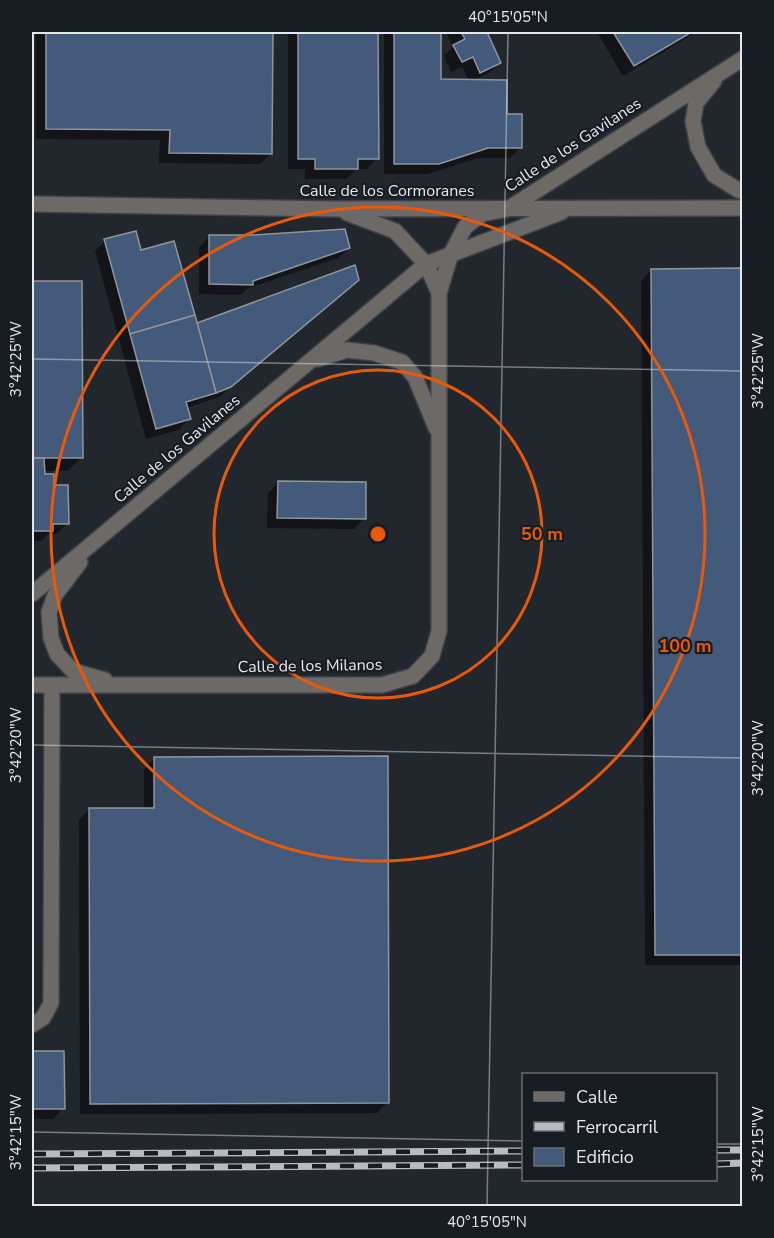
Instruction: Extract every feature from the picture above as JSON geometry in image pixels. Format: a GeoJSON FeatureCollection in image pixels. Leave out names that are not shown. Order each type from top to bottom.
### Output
{"type":"FeatureCollection","features":[{"type":"Feature","properties":{"kind":"street","name":"Calle de los Gavilanes"},"geometry":{"type":"LineString","coordinates":[[439,293],[452,254],[465,227],[482,214],[507,209],[742,59]]}},
{"type":"Feature","properties":{"kind":"street","name":"Calle de los Gavilanes"},"geometry":{"type":"LineString","coordinates":[[724,70],[696,103],[693,121],[698,147],[714,175],[742,191]]}},
{"type":"Feature","properties":{"kind":"street","name":"Calle de los Cormoranes"},"geometry":{"type":"LineString","coordinates":[[32,204],[338,209],[742,208]]}},
{"type":"Feature","properties":{"kind":"street"},"geometry":{"type":"LineString","coordinates":[[338,209],[395,231],[426,264],[439,293]]}},
{"type":"Feature","properties":{"kind":"street","name":"Calle de los Gavilanes"},"geometry":{"type":"LineString","coordinates":[[32,594],[426,264],[570,209]]}},
{"type":"Feature","properties":{"kind":"street","name":"Calle de los Milanos"},"geometry":{"type":"LineString","coordinates":[[32,685],[382,685],[412,676],[432,656],[439,631],[439,293]]}},
{"type":"Feature","properties":{"kind":"street","name":"Calle de los Gavilanes"},"geometry":{"type":"LineString","coordinates":[[309,362],[347,350],[374,353],[402,362],[415,377],[439,436]]}},
{"type":"Feature","properties":{"kind":"street","name":"Calle de los Gavilanes"},"geometry":{"type":"LineString","coordinates":[[95,541],[55,595],[49,612],[51,638],[57,654],[73,670],[119,685]]}},
{"type":"Feature","properties":{"kind":"street"},"geometry":{"type":"LineString","coordinates":[[32,1025],[43,1018],[51,1003],[52,685]]}},
{"type":"Feature","properties":{"kind":"building"},"geometry":{"type":"Polygon","coordinates":[[[46,32],[273,32],[272,154],[169,153],[170,130],[46,129],[46,32]]]}},
{"type":"Feature","properties":{"kind":"building"},"geometry":{"type":"Polygon","coordinates":[[[298,32],[378,32],[379,159],[358,159],[358,169],[315,169],[315,159],[298,159],[298,32]]]}},
{"type":"Feature","properties":{"kind":"building"},"geometry":{"type":"Polygon","coordinates":[[[394,32],[441,32],[441,79],[507,80],[507,114],[522,114],[522,148],[488,148],[439,164],[394,164],[394,32]]]}},
{"type":"Feature","properties":{"kind":"building"},"geometry":{"type":"Polygon","coordinates":[[[461,32],[487,32],[501,63],[480,73],[473,57],[462,62],[453,45],[465,39],[461,32]]]}},
{"type":"Feature","properties":{"kind":"building"},"geometry":{"type":"Polygon","coordinates":[[[613,32],[692,32],[634,66],[613,32]]]}},
{"type":"Feature","properties":{"kind":"building"},"geometry":{"type":"Polygon","coordinates":[[[345,229],[350,248],[253,281],[253,285],[209,284],[209,235],[253,235],[345,229]]]}},
{"type":"Feature","properties":{"kind":"building"},"geometry":{"type":"Polygon","coordinates":[[[136,231],[141,250],[174,241],[195,315],[130,334],[104,239],[136,231]]]}},
{"type":"Feature","properties":{"kind":"building"},"geometry":{"type":"Polygon","coordinates":[[[355,265],[359,280],[231,387],[216,393],[197,323],[355,265]]]}},
{"type":"Feature","properties":{"kind":"building"},"geometry":{"type":"Polygon","coordinates":[[[742,268],[742,955],[655,955],[651,269],[742,268]]]}},
{"type":"Feature","properties":{"kind":"building"},"geometry":{"type":"Polygon","coordinates":[[[32,281],[82,281],[83,458],[32,458],[32,281]]]}},
{"type":"Feature","properties":{"kind":"building"},"geometry":{"type":"Polygon","coordinates":[[[195,315],[216,393],[186,402],[191,419],[156,429],[130,334],[195,315]]]}},
{"type":"Feature","properties":{"kind":"building"},"geometry":{"type":"Polygon","coordinates":[[[32,458],[44,458],[45,474],[54,474],[54,485],[68,485],[69,524],[53,524],[53,531],[32,531],[32,458]]]}},
{"type":"Feature","properties":{"kind":"building"},"geometry":{"type":"Polygon","coordinates":[[[278,481],[366,482],[366,519],[277,518],[278,481]]]}},
{"type":"Feature","properties":{"kind":"building"},"geometry":{"type":"Polygon","coordinates":[[[388,756],[389,1103],[90,1104],[89,808],[154,808],[154,757],[388,756]]]}},
{"type":"Feature","properties":{"kind":"building"},"geometry":{"type":"Polygon","coordinates":[[[32,1051],[64,1051],[65,1109],[32,1109],[32,1051]]]}},
{"type":"Feature","properties":{"kind":"railway"},"geometry":{"type":"LineString","coordinates":[[717,1150],[742,1150]]}},
{"type":"Feature","properties":{"kind":"railway"},"geometry":{"type":"LineString","coordinates":[[32,1154],[522,1151]]}},
{"type":"Feature","properties":{"kind":"railway"},"geometry":{"type":"LineString","coordinates":[[717,1164],[742,1163]]}},
{"type":"Feature","properties":{"kind":"railway"},"geometry":{"type":"LineString","coordinates":[[32,1168],[522,1165]]}}]}
